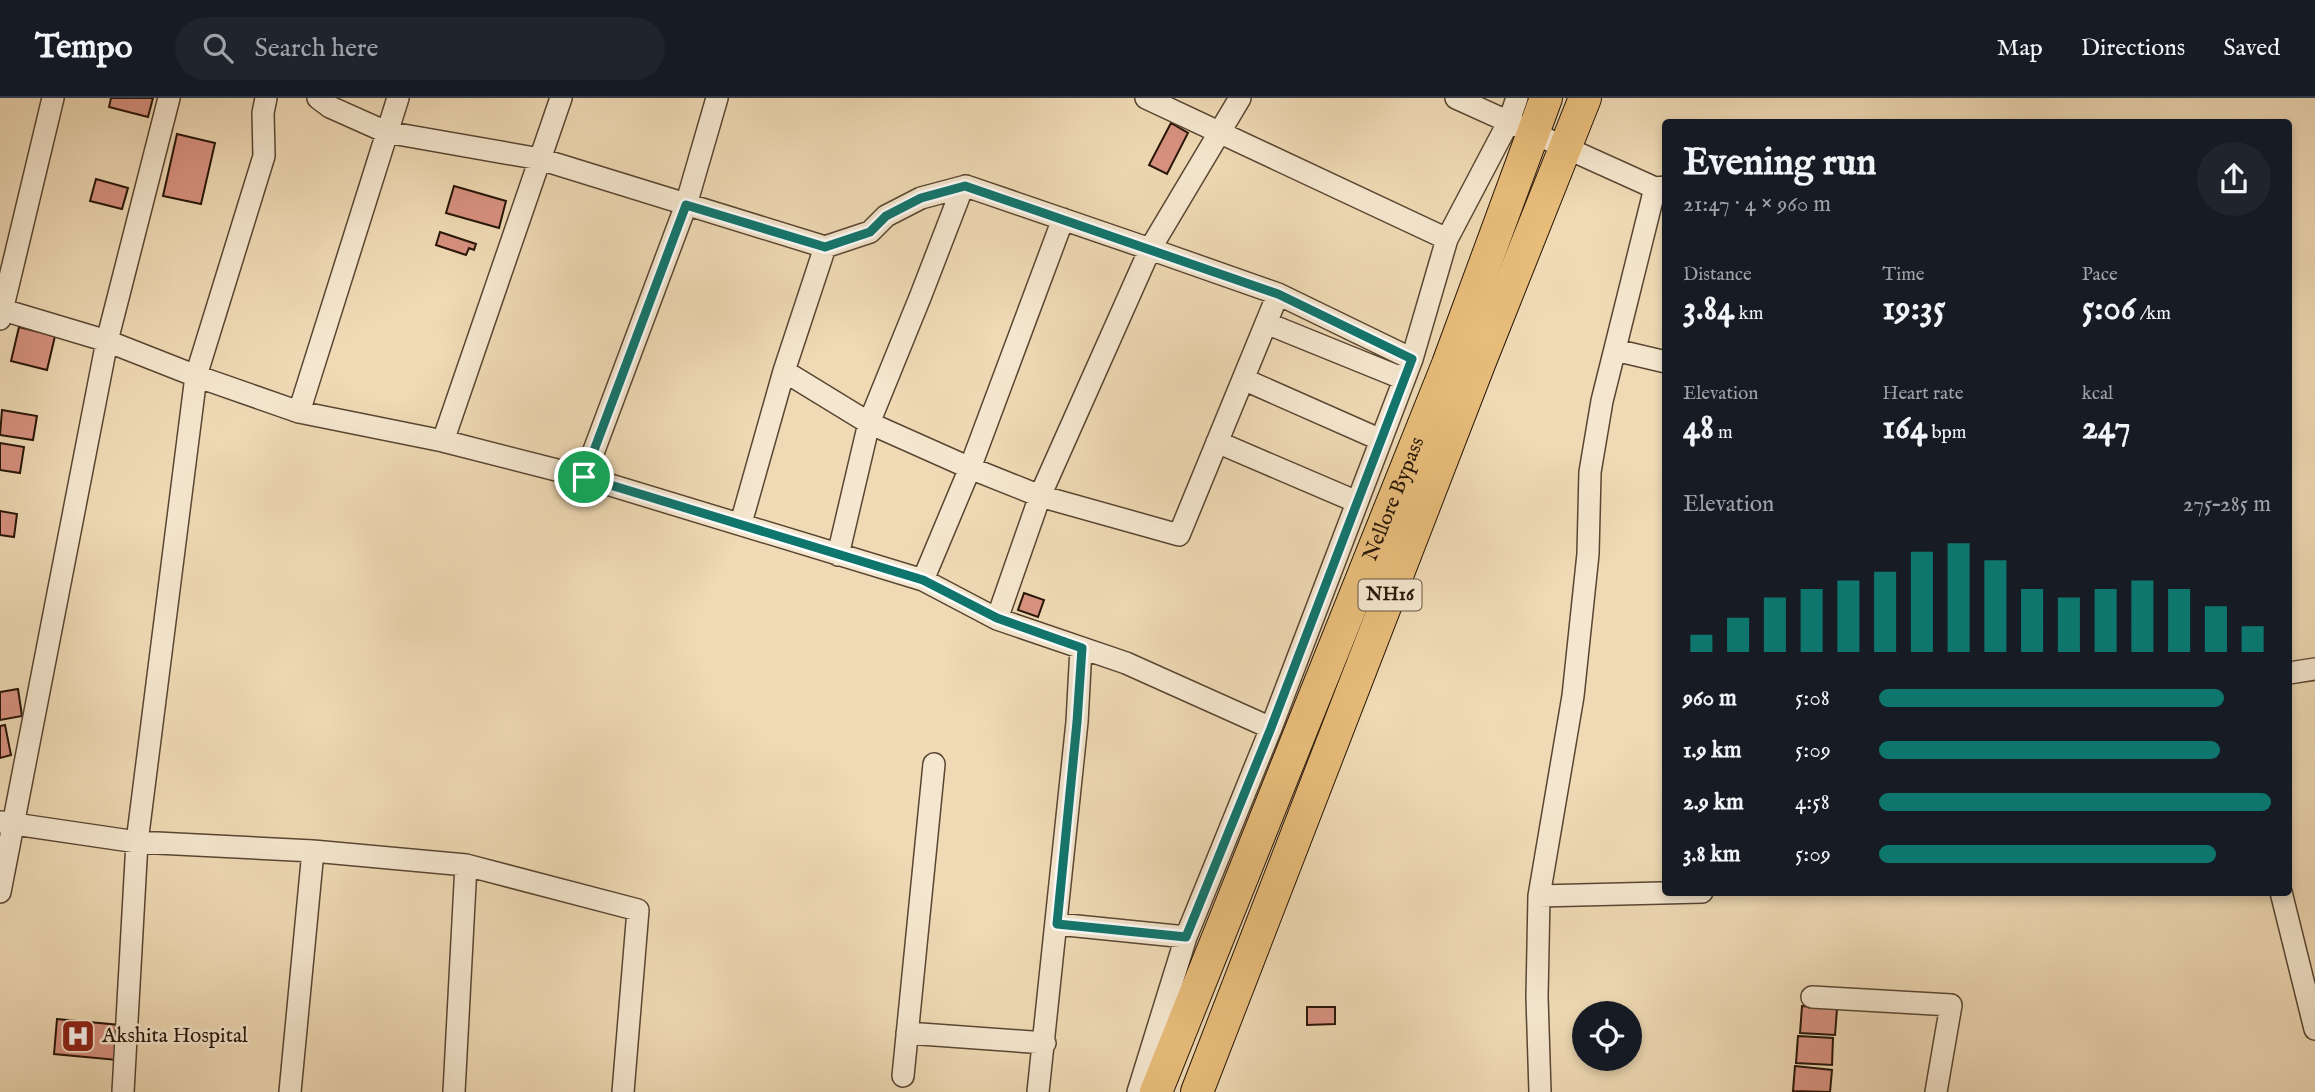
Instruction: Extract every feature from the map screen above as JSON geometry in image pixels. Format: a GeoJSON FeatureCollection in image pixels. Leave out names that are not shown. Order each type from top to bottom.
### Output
{"type":"FeatureCollection","features":[{"type":"Feature","properties":{"kind":"highway","name":"Nellore Bypass"},"geometry":{"type":"LineString","coordinates":[[1156,1092],[1443,377],[1521,127],[1546,98]]}},
{"type":"Feature","properties":{"kind":"highway","name":"Nellore Bypass"},"geometry":{"type":"LineString","coordinates":[[1197,1092],[1585,98]]}},
{"type":"Feature","properties":{"kind":"street"},"geometry":{"type":"LineString","coordinates":[[53,98],[1,313],[107,341],[299,412],[443,441],[584,477],[923,580],[997,618],[1126,663],[1271,728]]}},
{"type":"Feature","properties":{"kind":"street"},"geometry":{"type":"LineString","coordinates":[[0,892],[7,823],[107,341],[169,98]]}},
{"type":"Feature","properties":{"kind":"street"},"geometry":{"type":"LineString","coordinates":[[123,1092],[137,842],[196,376],[264,156],[263,113],[266,98]]}},
{"type":"Feature","properties":{"kind":"street"},"geometry":{"type":"LineString","coordinates":[[318,98],[330,107],[386,132],[540,159],[825,247],[870,232],[886,216],[921,198],[965,186],[1278,294],[1408,369]]}},
{"type":"Feature","properties":{"kind":"street"},"geometry":{"type":"LineString","coordinates":[[299,412],[398,98]]}},
{"type":"Feature","properties":{"kind":"street"},"geometry":{"type":"LineString","coordinates":[[443,441],[561,98]]}},
{"type":"Feature","properties":{"kind":"street"},"geometry":{"type":"LineString","coordinates":[[584,477],[686,205],[717,98]]}},
{"type":"Feature","properties":{"kind":"street"},"geometry":{"type":"LineString","coordinates":[[1146,98],[1447,239]]}},
{"type":"Feature","properties":{"kind":"street"},"geometry":{"type":"LineString","coordinates":[[997,618],[1040,496],[1150,248],[1240,98]]}},
{"type":"Feature","properties":{"kind":"street"},"geometry":{"type":"LineString","coordinates":[[1456,98],[1660,188],[1602,401],[1590,472],[1588,554],[1573,696],[1539,896],[1537,997],[1540,1092]]}},
{"type":"Feature","properties":{"kind":"street"},"geometry":{"type":"LineString","coordinates":[[1138,1092],[1186,937],[1271,728],[1408,369],[1447,239],[1521,127],[1517,98]]}},
{"type":"Feature","properties":{"kind":"street"},"geometry":{"type":"LineString","coordinates":[[838,555],[869,423],[965,186]]}},
{"type":"Feature","properties":{"kind":"street"},"geometry":{"type":"LineString","coordinates":[[923,580],[970,468],[1063,219]]}},
{"type":"Feature","properties":{"kind":"street"},"geometry":{"type":"LineString","coordinates":[[741,523],[784,371],[825,247]]}},
{"type":"Feature","properties":{"kind":"street"},"geometry":{"type":"LineString","coordinates":[[784,371],[869,423],[970,468],[1040,496],[1179,535],[1278,294]]}},
{"type":"Feature","properties":{"kind":"street"},"geometry":{"type":"LineString","coordinates":[[1266,323],[1408,369]]}},
{"type":"Feature","properties":{"kind":"street"},"geometry":{"type":"LineString","coordinates":[[1615,350],[1662,361]]}},
{"type":"Feature","properties":{"kind":"street"},"geometry":{"type":"LineString","coordinates":[[1243,379],[1381,440]]}},
{"type":"Feature","properties":{"kind":"street"},"geometry":{"type":"LineString","coordinates":[[1217,442],[1357,502]]}},
{"type":"Feature","properties":{"kind":"street"},"geometry":{"type":"LineString","coordinates":[[1038,1092],[1057,924],[1082,648]]}},
{"type":"Feature","properties":{"kind":"street"},"geometry":{"type":"LineString","coordinates":[[2292,673],[2315,670]]}},
{"type":"Feature","properties":{"kind":"street"},"geometry":{"type":"LineString","coordinates":[[903,1076],[934,764]]}},
{"type":"Feature","properties":{"kind":"street"},"geometry":{"type":"LineString","coordinates":[[7,823],[137,842],[313,850],[466,865],[638,910],[622,1092]]}},
{"type":"Feature","properties":{"kind":"street"},"geometry":{"type":"LineString","coordinates":[[290,1092],[313,850]]}},
{"type":"Feature","properties":{"kind":"street"},"geometry":{"type":"LineString","coordinates":[[454,1092],[466,865]]}},
{"type":"Feature","properties":{"kind":"street"},"geometry":{"type":"LineString","coordinates":[[1539,896],[1662,893]]}},
{"type":"Feature","properties":{"kind":"street"},"geometry":{"type":"LineString","coordinates":[[2282,896],[2315,1029]]}},
{"type":"Feature","properties":{"kind":"street"},"geometry":{"type":"LineString","coordinates":[[1057,924],[1186,937]]}},
{"type":"Feature","properties":{"kind":"street"},"geometry":{"type":"LineString","coordinates":[[1812,997],[1951,1004],[1936,1092]]}},
{"type":"Feature","properties":{"kind":"street"},"geometry":{"type":"LineString","coordinates":[[907,1033],[1045,1043]]}},
{"type":"Feature","properties":{"kind":"building"},"geometry":{"type":"Polygon","coordinates":[[[111,98],[153,98],[148,117],[109,107],[111,98]]]}},
{"type":"Feature","properties":{"kind":"building"},"geometry":{"type":"Polygon","coordinates":[[[1171,123],[1188,133],[1167,174],[1149,165],[1171,123]]]}},
{"type":"Feature","properties":{"kind":"building"},"geometry":{"type":"Polygon","coordinates":[[[177,134],[215,143],[201,204],[163,196],[177,134]]]}},
{"type":"Feature","properties":{"kind":"building"},"geometry":{"type":"Polygon","coordinates":[[[96,179],[128,188],[122,209],[90,201],[96,179]]]}},
{"type":"Feature","properties":{"kind":"building"},"geometry":{"type":"Polygon","coordinates":[[[454,186],[506,201],[499,228],[446,213],[454,186]]]}},
{"type":"Feature","properties":{"kind":"building"},"geometry":{"type":"Polygon","coordinates":[[[440,232],[476,244],[474,250],[469,248],[466,255],[436,245],[440,232]]]}},
{"type":"Feature","properties":{"kind":"building"},"geometry":{"type":"Polygon","coordinates":[[[19,327],[55,336],[47,370],[11,361],[19,327]]]}},
{"type":"Feature","properties":{"kind":"building"},"geometry":{"type":"Polygon","coordinates":[[[2,410],[37,416],[33,440],[0,435],[2,410]]]}},
{"type":"Feature","properties":{"kind":"building"},"geometry":{"type":"Polygon","coordinates":[[[0,443],[24,447],[20,473],[0,470],[0,443]]]}},
{"type":"Feature","properties":{"kind":"building"},"geometry":{"type":"Polygon","coordinates":[[[0,511],[17,514],[14,537],[0,535],[0,511]]]}},
{"type":"Feature","properties":{"kind":"building"},"geometry":{"type":"Polygon","coordinates":[[[1024,593],[1044,600],[1038,617],[1018,610],[1024,593]]]}},
{"type":"Feature","properties":{"kind":"building"},"geometry":{"type":"Polygon","coordinates":[[[18,689],[22,716],[0,720],[0,692],[18,689]]]}},
{"type":"Feature","properties":{"kind":"building"},"geometry":{"type":"Polygon","coordinates":[[[5,725],[11,755],[0,758],[0,726],[5,725]]]}},
{"type":"Feature","properties":{"kind":"building"},"geometry":{"type":"Polygon","coordinates":[[[1802,1006],[1837,1009],[1835,1035],[1800,1033],[1802,1006]]]}},
{"type":"Feature","properties":{"kind":"building"},"geometry":{"type":"Polygon","coordinates":[[[1307,1007],[1335,1007],[1335,1024],[1307,1025],[1307,1007]]]}},
{"type":"Feature","properties":{"kind":"building"},"geometry":{"type":"Polygon","coordinates":[[[57,1019],[120,1025],[117,1060],[54,1054],[57,1019]]]}},
{"type":"Feature","properties":{"kind":"building"},"geometry":{"type":"Polygon","coordinates":[[[1798,1036],[1833,1038],[1832,1065],[1796,1063],[1798,1036]]]}},
{"type":"Feature","properties":{"kind":"building"},"geometry":{"type":"Polygon","coordinates":[[[1795,1066],[1832,1070],[1830,1092],[1793,1091],[1795,1066]]]}},
{"type":"Feature","properties":{"kind":"place","name":"Akshita Hospital"},"geometry":{"type":"Point","coordinates":[78,1036]}},
{"type":"Feature","properties":{"kind":"route"},"geometry":{"type":"LineString","coordinates":[[965,186],[1278,294],[1412,359],[1271,728],[1186,937],[1057,924],[1082,648],[997,618],[923,580],[584,477],[686,205],[825,247],[870,232],[886,216],[921,198],[965,186]]}}]}
